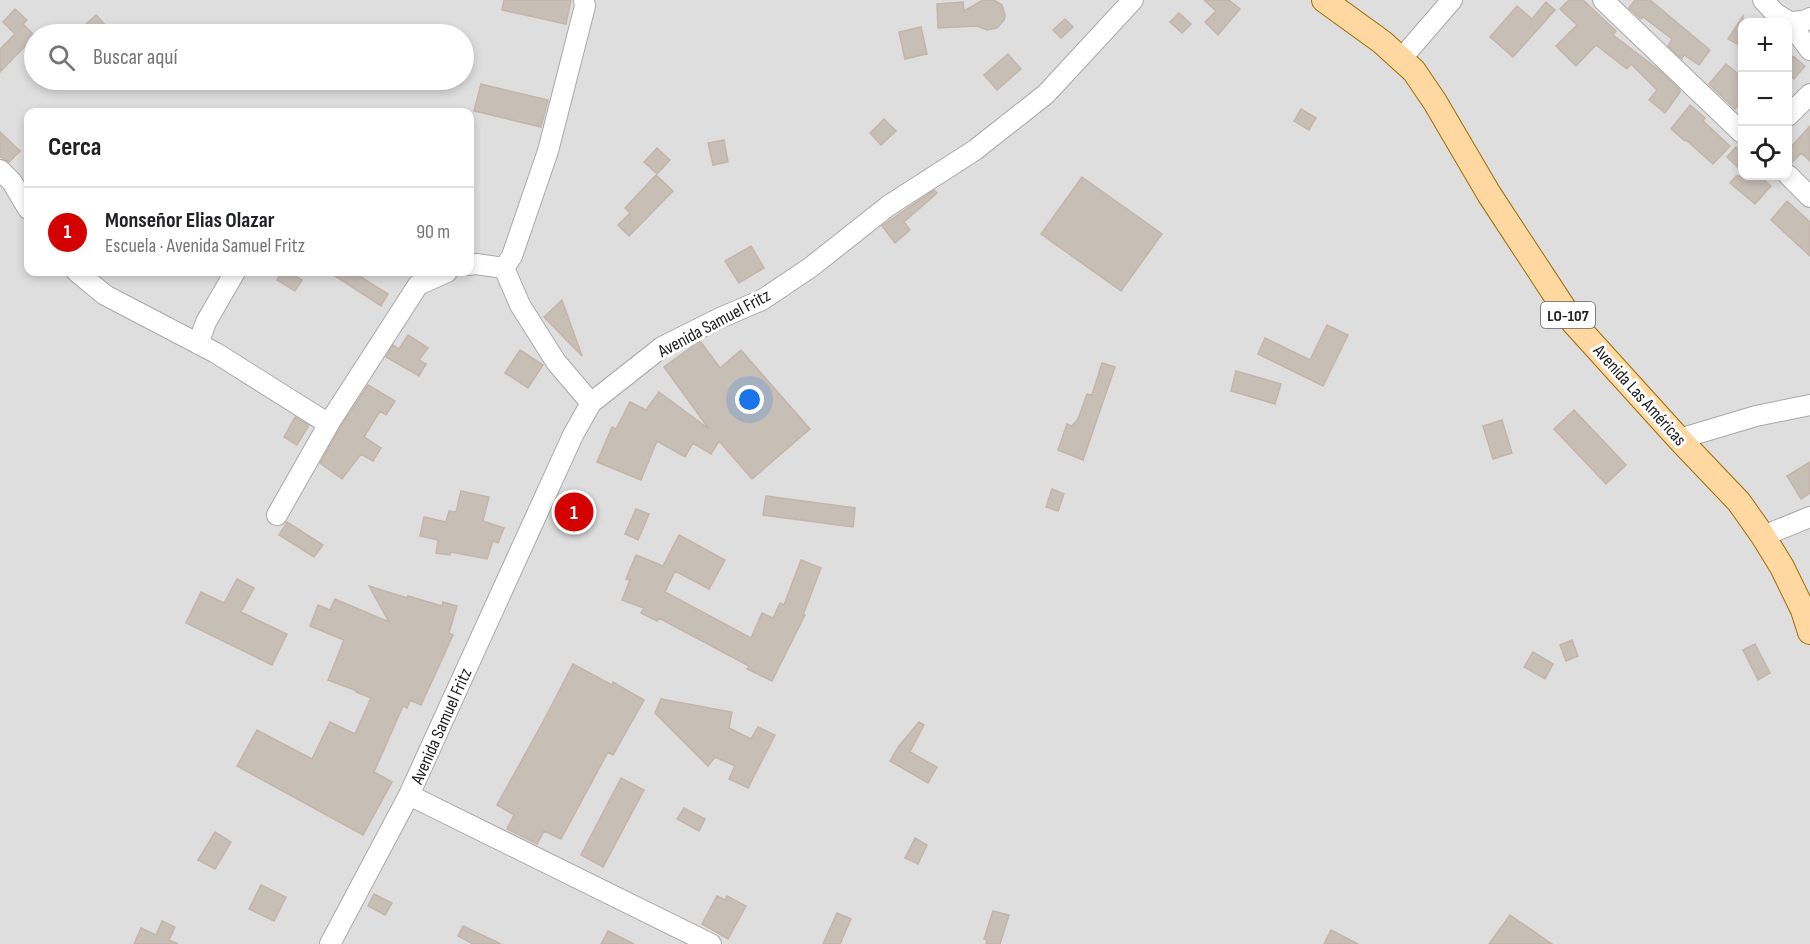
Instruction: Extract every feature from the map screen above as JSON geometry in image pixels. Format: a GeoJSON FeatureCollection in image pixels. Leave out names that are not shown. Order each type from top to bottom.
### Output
{"type":"FeatureCollection","features":[{"type":"Feature","properties":{"kind":"main road","name":"Avenida Las Américas"},"geometry":{"type":"LineString","coordinates":[[1324,0],[1382,42],[1414,71],[1436,102],[1489,194],[1573,322],[1739,502],[1782,567],[1803,610],[1810,632]]}},
{"type":"Feature","properties":{"kind":"street"},"geometry":{"type":"LineString","coordinates":[[504,268],[512,256],[548,151],[585,6],[584,0]]}},
{"type":"Feature","properties":{"kind":"street","name":"Avenida Samuel Fritz"},"geometry":{"type":"LineString","coordinates":[[330,944],[409,795],[573,435],[591,404],[662,347],[762,300],[811,267],[888,206],[975,150],[1046,94],[1134,0]]}},
{"type":"Feature","properties":{"kind":"street"},"geometry":{"type":"LineString","coordinates":[[1401,59],[1452,0]]}},
{"type":"Feature","properties":{"kind":"street"},"geometry":{"type":"LineString","coordinates":[[1604,0],[1738,128]]}},
{"type":"Feature","properties":{"kind":"street"},"geometry":{"type":"LineString","coordinates":[[1763,0],[1783,18]]}},
{"type":"Feature","properties":{"kind":"street"},"geometry":{"type":"LineString","coordinates":[[1792,22],[1810,18]]}},
{"type":"Feature","properties":{"kind":"street"},"geometry":{"type":"LineString","coordinates":[[1792,26],[1810,50]]}},
{"type":"Feature","properties":{"kind":"street"},"geometry":{"type":"LineString","coordinates":[[1792,112],[1810,94]]}},
{"type":"Feature","properties":{"kind":"street"},"geometry":{"type":"LineString","coordinates":[[0,170],[12,182],[24,202]]}},
{"type":"Feature","properties":{"kind":"street"},"geometry":{"type":"LineString","coordinates":[[1792,179],[1810,196]]}},
{"type":"Feature","properties":{"kind":"street"},"geometry":{"type":"LineString","coordinates":[[474,263],[504,268]]}},
{"type":"Feature","properties":{"kind":"street"},"geometry":{"type":"LineString","coordinates":[[504,268],[520,305],[556,362],[591,404]]}},
{"type":"Feature","properties":{"kind":"street"},"geometry":{"type":"LineString","coordinates":[[82,276],[105,295],[216,353],[324,421],[331,420]]}},
{"type":"Feature","properties":{"kind":"street"},"geometry":{"type":"LineString","coordinates":[[198,344],[206,322],[233,276]]}},
{"type":"Feature","properties":{"kind":"street"},"geometry":{"type":"LineString","coordinates":[[277,515],[331,420],[418,285],[438,276]]}},
{"type":"Feature","properties":{"kind":"street"},"geometry":{"type":"LineString","coordinates":[[1679,439],[1756,416],[1810,405]]}},
{"type":"Feature","properties":{"kind":"street"},"geometry":{"type":"LineString","coordinates":[[1763,536],[1810,518]]}},
{"type":"Feature","properties":{"kind":"street"},"geometry":{"type":"LineString","coordinates":[[409,795],[711,944]]}},
{"type":"Feature","properties":{"kind":"shaded area"},"geometry":{"type":"Polygon","coordinates":[[[0,0],[1810,0],[1810,944],[0,944],[0,0]]]}},
{"type":"Feature","properties":{"kind":"building"},"geometry":{"type":"Polygon","coordinates":[[[504,0],[571,0],[566,24],[502,10],[504,0]]]}},
{"type":"Feature","properties":{"kind":"building"},"geometry":{"type":"Polygon","coordinates":[[[983,0],[994,0],[1002,5],[1004,20],[997,28],[987,30],[977,26],[938,28],[937,4],[963,2],[964,11],[983,0]]]}},
{"type":"Feature","properties":{"kind":"building"},"geometry":{"type":"Polygon","coordinates":[[[1204,0],[1229,0],[1240,9],[1218,35],[1205,22],[1216,11],[1204,0]]]}},
{"type":"Feature","properties":{"kind":"building"},"geometry":{"type":"Polygon","coordinates":[[[1569,0],[1583,0],[1616,31],[1613,35],[1659,70],[1679,89],[1680,92],[1665,113],[1649,100],[1657,90],[1631,64],[1627,69],[1596,45],[1576,66],[1556,46],[1577,25],[1560,9],[1569,0]]]}},
{"type":"Feature","properties":{"kind":"building"},"geometry":{"type":"Polygon","coordinates":[[[1635,0],[1650,0],[1710,50],[1699,65],[1684,55],[1682,59],[1668,46],[1672,39],[1643,17],[1641,19],[1629,8],[1635,0]]]}},
{"type":"Feature","properties":{"kind":"building"},"geometry":{"type":"Polygon","coordinates":[[[1546,2],[1555,10],[1513,57],[1490,37],[1517,6],[1532,19],[1546,2]]]}},
{"type":"Feature","properties":{"kind":"building"},"geometry":{"type":"Polygon","coordinates":[[[15,9],[27,20],[23,24],[24,47],[0,72],[0,49],[15,34],[3,22],[15,9]]]}},
{"type":"Feature","properties":{"kind":"building"},"geometry":{"type":"Polygon","coordinates":[[[1179,13],[1191,24],[1182,33],[1170,22],[1179,13]]]}},
{"type":"Feature","properties":{"kind":"building"},"geometry":{"type":"Polygon","coordinates":[[[96,15],[104,24],[86,24],[96,15]]]}},
{"type":"Feature","properties":{"kind":"building"},"geometry":{"type":"Polygon","coordinates":[[[1065,19],[1073,27],[1061,38],[1053,30],[1065,19]]]}},
{"type":"Feature","properties":{"kind":"building"},"geometry":{"type":"Polygon","coordinates":[[[1738,24],[1738,44],[1728,39],[1738,24]]]}},
{"type":"Feature","properties":{"kind":"building"},"geometry":{"type":"Polygon","coordinates":[[[921,27],[927,54],[905,59],[899,32],[921,27]]]}},
{"type":"Feature","properties":{"kind":"building"},"geometry":{"type":"Polygon","coordinates":[[[1008,54],[1021,69],[997,90],[984,75],[1008,54]]]}},
{"type":"Feature","properties":{"kind":"building"},"geometry":{"type":"Polygon","coordinates":[[[1792,57],[1805,66],[1794,79],[1792,77],[1792,57]]]}},
{"type":"Feature","properties":{"kind":"building"},"geometry":{"type":"Polygon","coordinates":[[[1726,64],[1738,74],[1738,106],[1735,109],[1709,84],[1726,64]]]}},
{"type":"Feature","properties":{"kind":"building"},"geometry":{"type":"Polygon","coordinates":[[[481,84],[548,100],[541,127],[474,111],[481,84]]]}},
{"type":"Feature","properties":{"kind":"building"},"geometry":{"type":"Polygon","coordinates":[[[1690,105],[1705,118],[1703,121],[1730,146],[1713,164],[1671,129],[1690,105]]]}},
{"type":"Feature","properties":{"kind":"building"},"geometry":{"type":"Polygon","coordinates":[[[1301,109],[1316,118],[1309,130],[1294,121],[1301,109]]]}},
{"type":"Feature","properties":{"kind":"building"},"geometry":{"type":"Polygon","coordinates":[[[884,119],[896,131],[881,145],[870,133],[884,119]]]}},
{"type":"Feature","properties":{"kind":"building"},"geometry":{"type":"Polygon","coordinates":[[[1810,126],[1810,161],[1801,153],[1792,163],[1792,146],[1810,126]]]}},
{"type":"Feature","properties":{"kind":"building"},"geometry":{"type":"Polygon","coordinates":[[[0,132],[20,151],[9,162],[0,157],[0,132]]]}},
{"type":"Feature","properties":{"kind":"building"},"geometry":{"type":"Polygon","coordinates":[[[724,140],[728,162],[713,165],[708,143],[724,140]]]}},
{"type":"Feature","properties":{"kind":"building"},"geometry":{"type":"Polygon","coordinates":[[[1736,147],[1738,148],[1738,167],[1727,157],[1736,147]]]}},
{"type":"Feature","properties":{"kind":"building"},"geometry":{"type":"Polygon","coordinates":[[[657,148],[670,160],[657,174],[644,162],[657,148]]]}},
{"type":"Feature","properties":{"kind":"building"},"geometry":{"type":"Polygon","coordinates":[[[656,175],[673,191],[629,236],[618,225],[630,213],[625,208],[656,175]]]}},
{"type":"Feature","properties":{"kind":"building"},"geometry":{"type":"Polygon","coordinates":[[[1738,176],[1738,180],[1764,180],[1771,186],[1755,204],[1730,183],[1738,176]]]}},
{"type":"Feature","properties":{"kind":"building"},"geometry":{"type":"Polygon","coordinates":[[[1082,177],[1162,234],[1121,291],[1041,234],[1082,177]]]}},
{"type":"Feature","properties":{"kind":"building"},"geometry":{"type":"Polygon","coordinates":[[[934,190],[937,193],[904,222],[910,230],[895,243],[882,226],[934,190]]]}},
{"type":"Feature","properties":{"kind":"building"},"geometry":{"type":"Polygon","coordinates":[[[1787,201],[1810,222],[1810,256],[1771,220],[1787,201]]]}},
{"type":"Feature","properties":{"kind":"building"},"geometry":{"type":"Polygon","coordinates":[[[751,246],[764,268],[739,283],[725,261],[751,246]]]}},
{"type":"Feature","properties":{"kind":"building"},"geometry":{"type":"Polygon","coordinates":[[[280,276],[295,276],[302,280],[295,291],[277,280],[280,276]]]}},
{"type":"Feature","properties":{"kind":"building"},"geometry":{"type":"Polygon","coordinates":[[[335,276],[359,276],[388,294],[381,306],[335,276]]]}},
{"type":"Feature","properties":{"kind":"building"},"geometry":{"type":"Polygon","coordinates":[[[562,300],[582,356],[544,317],[562,300]]]}},
{"type":"Feature","properties":{"kind":"building"},"geometry":{"type":"Polygon","coordinates":[[[1327,325],[1348,335],[1323,386],[1258,354],[1265,338],[1310,360],[1327,325]]]}},
{"type":"Feature","properties":{"kind":"building"},"geometry":{"type":"Polygon","coordinates":[[[408,335],[428,348],[419,360],[426,364],[419,376],[386,357],[393,345],[399,349],[408,335]]]}},
{"type":"Feature","properties":{"kind":"building"},"geometry":{"type":"Polygon","coordinates":[[[700,341],[720,368],[741,350],[810,429],[752,479],[719,441],[711,454],[693,443],[685,457],[657,441],[641,480],[597,462],[612,427],[616,429],[630,402],[646,410],[659,392],[709,429],[664,367],[700,341]]]}},
{"type":"Feature","properties":{"kind":"building"},"geometry":{"type":"Polygon","coordinates":[[[520,350],[543,365],[528,388],[505,373],[520,350]]]}},
{"type":"Feature","properties":{"kind":"building"},"geometry":{"type":"Polygon","coordinates":[[[1102,363],[1115,367],[1083,460],[1058,450],[1067,424],[1072,426],[1078,419],[1087,394],[1092,395],[1102,363]]]}},
{"type":"Feature","properties":{"kind":"building"},"geometry":{"type":"Polygon","coordinates":[[[1236,371],[1281,384],[1275,404],[1231,391],[1236,371]]]}},
{"type":"Feature","properties":{"kind":"building"},"geometry":{"type":"Polygon","coordinates":[[[368,385],[395,401],[386,415],[380,411],[364,437],[381,448],[373,461],[361,454],[342,479],[320,463],[368,385]]]}},
{"type":"Feature","properties":{"kind":"building"},"geometry":{"type":"Polygon","coordinates":[[[1574,410],[1626,465],[1606,484],[1554,429],[1574,410]]]}},
{"type":"Feature","properties":{"kind":"building"},"geometry":{"type":"Polygon","coordinates":[[[295,417],[309,425],[297,445],[284,437],[295,417]]]}},
{"type":"Feature","properties":{"kind":"building"},"geometry":{"type":"Polygon","coordinates":[[[1502,420],[1512,453],[1493,459],[1483,426],[1502,420]]]}},
{"type":"Feature","properties":{"kind":"building"},"geometry":{"type":"Polygon","coordinates":[[[1810,462],[1810,493],[1801,499],[1787,476],[1810,462]]]}},
{"type":"Feature","properties":{"kind":"building"},"geometry":{"type":"Polygon","coordinates":[[[1052,489],[1064,494],[1058,511],[1046,507],[1052,489]]]}},
{"type":"Feature","properties":{"kind":"building"},"geometry":{"type":"Polygon","coordinates":[[[461,491],[489,497],[483,521],[504,528],[498,543],[493,541],[487,559],[451,552],[450,555],[436,553],[438,540],[420,536],[424,517],[446,522],[449,511],[456,512],[461,491]]]}},
{"type":"Feature","properties":{"kind":"building"},"geometry":{"type":"Polygon","coordinates":[[[766,496],[855,508],[853,527],[763,515],[766,496]]]}},
{"type":"Feature","properties":{"kind":"building"},"geometry":{"type":"Polygon","coordinates":[[[636,509],[649,514],[638,540],[625,534],[636,509]]]}},
{"type":"Feature","properties":{"kind":"building"},"geometry":{"type":"Polygon","coordinates":[[[287,522],[323,545],[314,557],[279,535],[287,522]]]}},
{"type":"Feature","properties":{"kind":"building"},"geometry":{"type":"Polygon","coordinates":[[[679,535],[725,560],[709,589],[675,571],[665,592],[751,638],[762,613],[773,618],[780,603],[784,605],[801,560],[821,568],[803,615],[805,615],[772,681],[747,669],[749,666],[659,618],[657,621],[641,613],[644,608],[622,600],[630,580],[626,579],[636,555],[663,566],[679,535]]]}},
{"type":"Feature","properties":{"kind":"building"},"geometry":{"type":"Polygon","coordinates":[[[237,579],[254,588],[241,612],[287,634],[272,665],[186,623],[201,592],[224,603],[237,579]]]}},
{"type":"Feature","properties":{"kind":"building"},"geometry":{"type":"Polygon","coordinates":[[[369,586],[442,606],[443,602],[457,606],[449,633],[453,635],[421,705],[410,700],[407,708],[403,706],[374,772],[392,782],[363,835],[237,766],[257,730],[312,759],[330,722],[355,734],[371,698],[328,680],[344,640],[310,626],[318,605],[330,610],[335,599],[389,622],[369,586]]]}},
{"type":"Feature","properties":{"kind":"building"},"geometry":{"type":"Polygon","coordinates":[[[1572,640],[1578,656],[1566,661],[1560,645],[1572,640]]]}},
{"type":"Feature","properties":{"kind":"building"},"geometry":{"type":"Polygon","coordinates":[[[1755,644],[1770,673],[1758,680],[1743,650],[1755,644]]]}},
{"type":"Feature","properties":{"kind":"building"},"geometry":{"type":"Polygon","coordinates":[[[1533,652],[1553,664],[1545,679],[1524,667],[1533,652]]]}},
{"type":"Feature","properties":{"kind":"building"},"geometry":{"type":"Polygon","coordinates":[[[573,664],[612,685],[613,682],[644,700],[613,755],[608,752],[561,839],[544,831],[537,844],[507,829],[514,815],[497,805],[573,664]]]}},
{"type":"Feature","properties":{"kind":"building"},"geometry":{"type":"Polygon","coordinates":[[[661,699],[732,712],[729,728],[751,739],[758,727],[775,735],[748,788],[729,779],[735,766],[715,757],[708,766],[655,713],[661,699]]]}},
{"type":"Feature","properties":{"kind":"building"},"geometry":{"type":"Polygon","coordinates":[[[919,722],[924,725],[910,752],[937,767],[928,783],[890,761],[919,722]]]}},
{"type":"Feature","properties":{"kind":"building"},"geometry":{"type":"Polygon","coordinates":[[[621,778],[644,790],[603,867],[581,855],[621,778]]]}},
{"type":"Feature","properties":{"kind":"building"},"geometry":{"type":"Polygon","coordinates":[[[684,808],[705,819],[699,831],[677,819],[684,808]]]}},
{"type":"Feature","properties":{"kind":"building"},"geometry":{"type":"Polygon","coordinates":[[[215,832],[231,842],[215,869],[198,860],[215,832]]]}},
{"type":"Feature","properties":{"kind":"building"},"geometry":{"type":"Polygon","coordinates":[[[915,838],[927,845],[918,864],[905,858],[915,838]]]}},
{"type":"Feature","properties":{"kind":"building"},"geometry":{"type":"Polygon","coordinates":[[[261,885],[286,897],[274,921],[249,909],[261,885]]]}},
{"type":"Feature","properties":{"kind":"building"},"geometry":{"type":"Polygon","coordinates":[[[374,894],[392,903],[385,915],[368,906],[374,894]]]}},
{"type":"Feature","properties":{"kind":"building"},"geometry":{"type":"Polygon","coordinates":[[[717,896],[725,900],[727,896],[746,906],[728,939],[702,924],[717,896]]]}},
{"type":"Feature","properties":{"kind":"building"},"geometry":{"type":"Polygon","coordinates":[[[993,911],[1009,915],[1000,944],[986,944],[987,940],[984,939],[993,911]]]}},
{"type":"Feature","properties":{"kind":"building"},"geometry":{"type":"Polygon","coordinates":[[[837,913],[851,919],[840,944],[823,944],[837,913]]]}},
{"type":"Feature","properties":{"kind":"building"},"geometry":{"type":"Polygon","coordinates":[[[1510,915],[1552,944],[1489,944],[1510,915]]]}},
{"type":"Feature","properties":{"kind":"building"},"geometry":{"type":"Polygon","coordinates":[[[162,921],[175,927],[169,940],[178,944],[134,944],[141,928],[156,935],[162,921]]]}},
{"type":"Feature","properties":{"kind":"building"},"geometry":{"type":"Polygon","coordinates":[[[463,926],[501,944],[473,944],[458,936],[463,926]]]}},
{"type":"Feature","properties":{"kind":"building"},"geometry":{"type":"Polygon","coordinates":[[[1331,930],[1358,944],[1324,944],[1331,930]]]}},
{"type":"Feature","properties":{"kind":"building"},"geometry":{"type":"Polygon","coordinates":[[[608,931],[634,944],[601,944],[608,931]]]}},
{"type":"Feature","properties":{"kind":"place","name":"Monseñor Elias Olazar"},"geometry":{"type":"Point","coordinates":[574,512]}}]}
